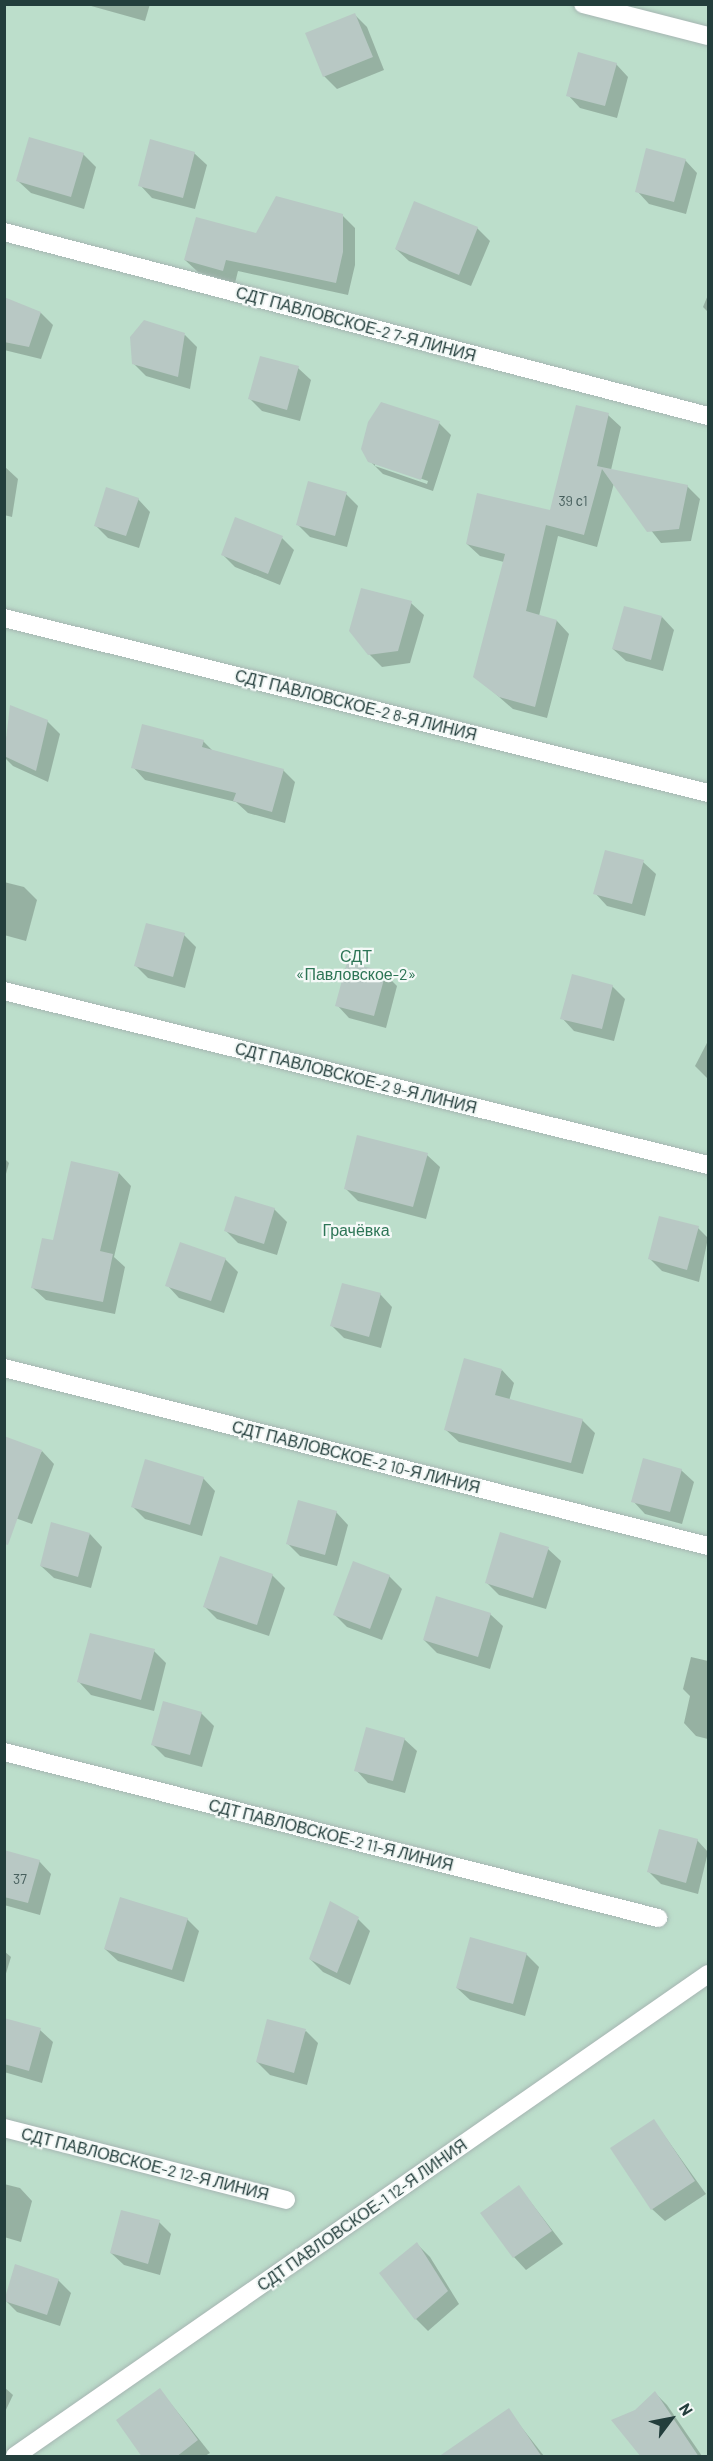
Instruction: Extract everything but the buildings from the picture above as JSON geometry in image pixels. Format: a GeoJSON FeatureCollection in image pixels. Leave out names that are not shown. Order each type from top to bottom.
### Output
{"type":"FeatureCollection","features":[{"type":"Feature","properties":{"kind":"lane"},"geometry":{"type":"LineString","coordinates":[[584,4],[708,36]]}},
{"type":"Feature","properties":{"kind":"lane","name":"СДТ ПАВЛОВСКОЕ-2 7-Я ЛИНИЯ"},"geometry":{"type":"LineString","coordinates":[[4,232],[708,416]]}},
{"type":"Feature","properties":{"kind":"lane","name":"СДТ ПАВЛОВСКОЕ-2 8-Я ЛИНИЯ"},"geometry":{"type":"LineString","coordinates":[[4,618],[708,793]]}},
{"type":"Feature","properties":{"kind":"lane","name":"СДТ ПАВЛОВСКОЕ-2 9-Я ЛИНИЯ"},"geometry":{"type":"LineString","coordinates":[[4,991],[708,1165]]}},
{"type":"Feature","properties":{"kind":"lane","name":"СДТ ПАВЛОВСКОЕ-2 10-Я ЛИНИЯ"},"geometry":{"type":"LineString","coordinates":[[4,1368],[708,1546]]}},
{"type":"Feature","properties":{"kind":"lane","name":"СДТ ПАВЛОВСКОЕ-2 11-Я ЛИНИЯ"},"geometry":{"type":"LineString","coordinates":[[4,1752],[658,1918]]}},
{"type":"Feature","properties":{"kind":"lane","name":"СДТ ПАВЛОВСКОЕ-1 12-Я ЛИНИЯ"},"geometry":{"type":"LineString","coordinates":[[15,2457],[708,1974]]}},
{"type":"Feature","properties":{"kind":"lane","name":"СДТ ПАВЛОВСКОЕ-2 12-Я ЛИНИЯ"},"geometry":{"type":"LineString","coordinates":[[4,2128],[286,2200]]}},
{"type":"Feature","properties":{"kind":"green space","name":"Грачёвка"},"geometry":{"type":"Polygon","coordinates":[[[5,5],[708,5],[708,2456],[5,2456],[5,5]]]}},
{"type":"Feature","properties":{"kind":"park label","name":"СДТ «Павловское-2»"},"geometry":{"type":"Point","coordinates":[356,965]}}]}
